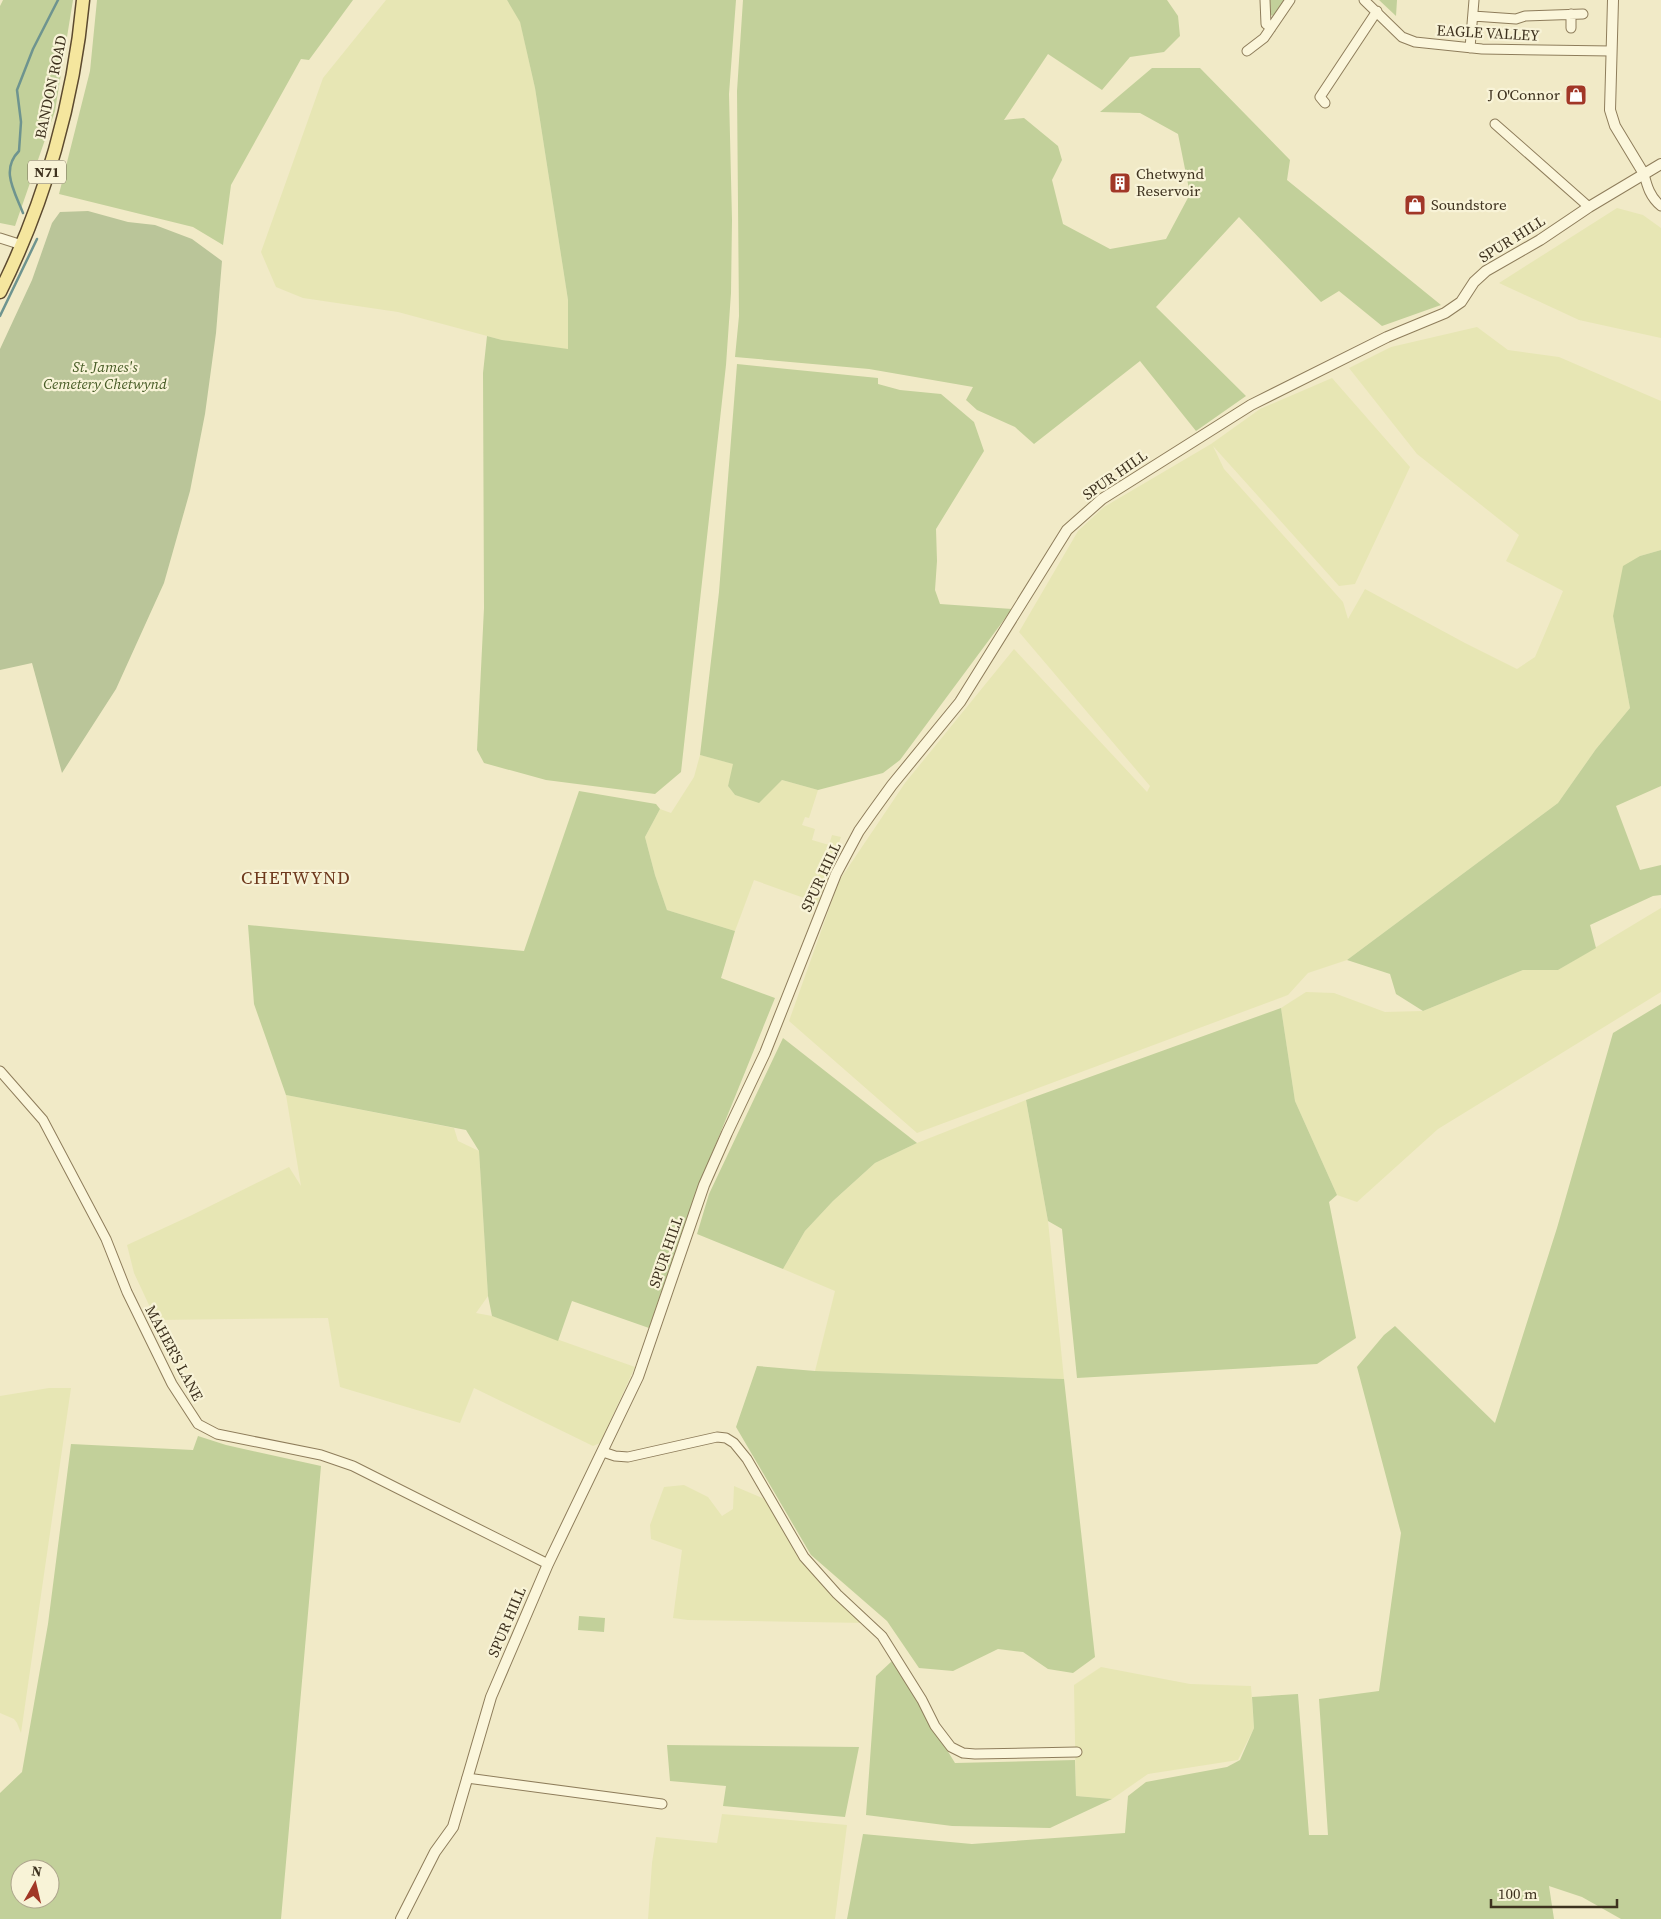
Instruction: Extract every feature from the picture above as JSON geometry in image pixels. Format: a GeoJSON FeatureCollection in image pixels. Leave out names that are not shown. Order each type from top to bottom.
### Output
{"type":"FeatureCollection","features":[{"type":"Feature","properties":{"kind":"main road","name":"BANDON ROAD"},"geometry":{"type":"LineString","coordinates":[[0,292],[22,245],[43,186],[61,126],[76,56],[83,0]]}},
{"type":"Feature","properties":{"kind":"street"},"geometry":{"type":"LineString","coordinates":[[1265,0],[1266,24],[1271,28]]}},
{"type":"Feature","properties":{"kind":"street"},"geometry":{"type":"LineString","coordinates":[[1247,51],[1264,38],[1290,0]]}},
{"type":"Feature","properties":{"kind":"street","name":"EAGLE VALLEY"},"geometry":{"type":"LineString","coordinates":[[1364,0],[1402,37],[1415,42],[1470,48],[1610,51]]}},
{"type":"Feature","properties":{"kind":"street"},"geometry":{"type":"LineString","coordinates":[[1470,48],[1474,0]]}},
{"type":"Feature","properties":{"kind":"street"},"geometry":{"type":"LineString","coordinates":[[1613,0],[1610,51],[1611,117],[1644,174],[1648,191],[1661,206]]}},
{"type":"Feature","properties":{"kind":"street"},"geometry":{"type":"LineString","coordinates":[[1325,103],[1320,97],[1377,11]]}},
{"type":"Feature","properties":{"kind":"street"},"geometry":{"type":"LineString","coordinates":[[1571,14],[1571,28]]}},
{"type":"Feature","properties":{"kind":"street"},"geometry":{"type":"LineString","coordinates":[[1472,16],[1516,19],[1525,16],[1583,14]]}},
{"type":"Feature","properties":{"kind":"street"},"geometry":{"type":"LineString","coordinates":[[1495,124],[1589,207]]}},
{"type":"Feature","properties":{"kind":"street","name":"SPUR HILL"},"geometry":{"type":"LineString","coordinates":[[401,1919],[434,1852],[453,1827],[491,1697],[548,1564],[638,1377],[704,1185],[765,1053],[836,874],[870,814],[960,702],[1067,530],[1102,499],[1251,405],[1387,337],[1445,313],[1461,302],[1474,282],[1486,271],[1540,240],[1589,207],[1661,164]]}},
{"type":"Feature","properties":{"kind":"street"},"geometry":{"type":"LineString","coordinates":[[0,238],[22,245]]}},
{"type":"Feature","properties":{"kind":"street","name":"MAHER'S LANE"},"geometry":{"type":"LineString","coordinates":[[0,1071],[43,1120],[106,1239],[126,1292],[172,1384],[198,1424],[217,1434],[311,1453],[353,1466],[548,1564]]}},
{"type":"Feature","properties":{"kind":"street"},"geometry":{"type":"LineString","coordinates":[[603,1452],[615,1456],[628,1457],[717,1437],[726,1438],[734,1443],[747,1459],[804,1557],[837,1594],[882,1636],[922,1700],[935,1726],[951,1747],[963,1753],[975,1754],[1077,1752]]}},
{"type":"Feature","properties":{"kind":"street"},"geometry":{"type":"LineString","coordinates":[[467,1778],[662,1804]]}},
{"type":"Feature","properties":{"kind":"green space"},"geometry":{"type":"Polygon","coordinates":[[[3,0],[73,0],[55,111],[15,226],[0,223],[0,6],[3,0]]]}},
{"type":"Feature","properties":{"kind":"green space"},"geometry":{"type":"Polygon","coordinates":[[[97,0],[353,0],[309,60],[301,59],[231,185],[223,245],[193,227],[59,194],[90,71],[97,0]]]}},
{"type":"Feature","properties":{"kind":"green space"},"geometry":{"type":"Polygon","coordinates":[[[386,0],[507,0],[520,21],[535,88],[568,300],[568,350],[502,340],[398,312],[303,298],[276,287],[261,252],[323,78],[386,0]]]}},
{"type":"Feature","properties":{"kind":"green space"},"geometry":{"type":"Polygon","coordinates":[[[507,0],[736,0],[729,94],[732,220],[731,293],[726,365],[681,772],[655,794],[546,780],[484,763],[477,750],[484,608],[483,373],[487,336],[502,340],[568,349],[568,300],[535,88],[520,22],[507,0]]]}},
{"type":"Feature","properties":{"kind":"green space"},"geometry":{"type":"Polygon","coordinates":[[[743,0],[1167,0],[1178,16],[1180,36],[1164,52],[1130,57],[1102,90],[1048,54],[1004,120],[1024,118],[1058,146],[1062,160],[1052,180],[1063,224],[1110,249],[1166,239],[1190,194],[1178,134],[1140,113],[1100,112],[1152,68],[1200,68],[1290,160],[1287,180],[1441,305],[1382,326],[1339,291],[1321,302],[1239,217],[1156,307],[1246,396],[1196,431],[1140,361],[1034,444],[1015,427],[977,410],[966,400],[973,387],[869,369],[735,357],[739,316],[737,91],[743,0]]]}},
{"type":"Feature","properties":{"kind":"green space"},"geometry":{"type":"Polygon","coordinates":[[[1270,0],[1286,0],[1275,17],[1271,15],[1270,0]]]}},
{"type":"Feature","properties":{"kind":"green space"},"geometry":{"type":"Polygon","coordinates":[[[1379,0],[1397,0],[1396,16],[1379,0]]]}},
{"type":"Feature","properties":{"kind":"green space"},"geometry":{"type":"Polygon","coordinates":[[[1617,208],[1643,215],[1661,228],[1661,338],[1579,320],[1499,283],[1617,208]]]}},
{"type":"Feature","properties":{"kind":"green space","name":"St. James's Cemetery Chetwynd"},"geometry":{"type":"Polygon","coordinates":[[[88,211],[128,222],[155,225],[192,239],[222,261],[216,333],[205,414],[190,491],[164,583],[116,689],[62,773],[32,663],[0,670],[0,349],[32,280],[52,223],[60,212],[88,211]]]}},
{"type":"Feature","properties":{"kind":"green space"},"geometry":{"type":"Polygon","coordinates":[[[1477,327],[1508,350],[1559,357],[1661,401],[1661,550],[1640,556],[1613,616],[1630,708],[1596,749],[1558,803],[1347,960],[1308,973],[1288,995],[917,1133],[789,1021],[839,881],[905,783],[1014,649],[1147,792],[1150,786],[1019,632],[1078,531],[1104,507],[1211,444],[1260,409],[1332,378],[1410,467],[1355,584],[1339,586],[1213,446],[1224,469],[1343,602],[1348,619],[1365,589],[1517,669],[1535,657],[1563,591],[1506,561],[1519,535],[1417,454],[1349,368],[1391,347],[1477,327]]]}},
{"type":"Feature","properties":{"kind":"green space"},"geometry":{"type":"Polygon","coordinates":[[[737,364],[878,378],[878,384],[900,390],[941,394],[974,422],[984,451],[936,529],[937,561],[935,590],[940,604],[1012,609],[900,760],[883,773],[818,790],[782,780],[759,803],[735,795],[728,786],[733,764],[700,755],[719,592],[737,364]]]}},
{"type":"Feature","properties":{"kind":"green space"},"geometry":{"type":"Polygon","coordinates":[[[1661,550],[1661,786],[1616,806],[1640,870],[1661,865],[1661,895],[1653,896],[1590,925],[1596,948],[1558,970],[1523,970],[1423,1011],[1396,994],[1390,974],[1347,960],[1558,803],[1596,749],[1630,708],[1613,616],[1623,566],[1640,556],[1661,550]]]}},
{"type":"Feature","properties":{"kind":"green space"},"geometry":{"type":"Polygon","coordinates":[[[700,755],[734,764],[728,786],[735,795],[759,802],[782,780],[818,790],[809,818],[805,817],[802,825],[815,829],[812,840],[829,845],[832,835],[841,837],[818,903],[754,880],[735,931],[667,910],[645,837],[660,809],[671,813],[694,777],[700,755]]]}},
{"type":"Feature","properties":{"kind":"green space"},"geometry":{"type":"Polygon","coordinates":[[[579,791],[656,804],[660,809],[645,837],[667,910],[735,931],[721,978],[775,998],[696,1193],[649,1328],[572,1301],[558,1341],[492,1316],[488,1296],[479,1151],[466,1130],[286,1095],[254,1004],[248,925],[524,951],[579,791]]]}},
{"type":"Feature","properties":{"kind":"green space"},"geometry":{"type":"Polygon","coordinates":[[[1661,908],[1661,992],[1438,1129],[1357,1202],[1337,1195],[1295,1101],[1281,1008],[1306,992],[1334,993],[1385,1012],[1423,1011],[1523,970],[1558,970],[1661,908]]]}},
{"type":"Feature","properties":{"kind":"green space"},"geometry":{"type":"Polygon","coordinates":[[[1661,1004],[1661,1919],[1621,1919],[1582,1897],[1549,1886],[1554,1919],[847,1919],[863,1834],[972,1844],[1125,1833],[1128,1796],[1146,1782],[1227,1767],[1240,1760],[1254,1728],[1252,1697],[1298,1694],[1309,1835],[1328,1835],[1319,1699],[1379,1691],[1401,1533],[1357,1367],[1384,1335],[1395,1326],[1495,1423],[1557,1228],[1613,1033],[1661,1004]]]}},
{"type":"Feature","properties":{"kind":"green space"},"geometry":{"type":"Polygon","coordinates":[[[1281,1008],[1295,1101],[1337,1195],[1329,1202],[1356,1338],[1317,1364],[1077,1378],[1062,1229],[1048,1221],[1026,1100],[1281,1008]]]}},
{"type":"Feature","properties":{"kind":"green space"},"geometry":{"type":"Polygon","coordinates":[[[783,1038],[917,1143],[875,1163],[833,1201],[805,1231],[783,1269],[697,1234],[709,1194],[783,1038]]]}},
{"type":"Feature","properties":{"kind":"green space"},"geometry":{"type":"Polygon","coordinates":[[[286,1095],[454,1128],[458,1141],[479,1151],[488,1296],[476,1313],[492,1316],[635,1367],[600,1443],[593,1446],[474,1388],[460,1423],[340,1387],[328,1318],[156,1320],[134,1273],[127,1245],[289,1167],[301,1186],[286,1095]]]}},
{"type":"Feature","properties":{"kind":"green space"},"geometry":{"type":"Polygon","coordinates":[[[1026,1100],[1048,1221],[1064,1379],[815,1371],[835,1291],[783,1269],[805,1231],[833,1201],[875,1163],[917,1143],[1026,1100]]]}},
{"type":"Feature","properties":{"kind":"green space"},"geometry":{"type":"Polygon","coordinates":[[[757,1366],[815,1371],[1064,1379],[1095,1657],[1073,1673],[1048,1669],[1023,1652],[998,1649],[953,1671],[919,1668],[887,1621],[811,1555],[736,1427],[757,1366]]]}},
{"type":"Feature","properties":{"kind":"green space"},"geometry":{"type":"Polygon","coordinates":[[[49,1388],[71,1388],[21,1733],[14,1719],[0,1713],[0,1396],[49,1388]]]}},
{"type":"Feature","properties":{"kind":"green space"},"geometry":{"type":"Polygon","coordinates":[[[198,1436],[226,1445],[321,1466],[281,1919],[0,1919],[0,1793],[22,1772],[48,1624],[71,1444],[193,1450],[198,1436]]]}},
{"type":"Feature","properties":{"kind":"green space"},"geometry":{"type":"Polygon","coordinates":[[[684,1485],[708,1497],[722,1516],[733,1509],[734,1486],[772,1502],[804,1557],[868,1623],[688,1620],[673,1618],[682,1550],[651,1539],[650,1525],[664,1487],[684,1485]]]}},
{"type":"Feature","properties":{"kind":"green space"},"geometry":{"type":"Polygon","coordinates":[[[579,1616],[605,1618],[604,1632],[578,1630],[579,1616]]]}},
{"type":"Feature","properties":{"kind":"green space"},"geometry":{"type":"Polygon","coordinates":[[[892,1661],[955,1763],[1075,1760],[1076,1796],[1112,1799],[1050,1828],[952,1826],[866,1815],[876,1676],[892,1661]]]}},
{"type":"Feature","properties":{"kind":"green space"},"geometry":{"type":"Polygon","coordinates":[[[1101,1667],[1190,1684],[1251,1686],[1254,1728],[1238,1760],[1148,1774],[1112,1799],[1076,1796],[1074,1685],[1101,1667]]]}},
{"type":"Feature","properties":{"kind":"green space"},"geometry":{"type":"Polygon","coordinates":[[[667,1745],[859,1747],[845,1817],[723,1806],[726,1786],[670,1781],[667,1745]]]}},
{"type":"Feature","properties":{"kind":"green space"},"geometry":{"type":"Polygon","coordinates":[[[722,1814],[847,1825],[835,1919],[648,1919],[656,1837],[717,1843],[722,1814]]]}},
{"type":"Feature","properties":{"kind":"waterway"},"geometry":{"type":"LineString","coordinates":[[23,213],[13,189],[10,173],[13,158],[19,151],[21,122],[17,90],[33,49],[58,0]]}},
{"type":"Feature","properties":{"kind":"waterway"},"geometry":{"type":"LineString","coordinates":[[0,316],[37,239]]}},
{"type":"Feature","properties":{"kind":"place","name":"J O'Connor"},"geometry":{"type":"Point","coordinates":[1576,95]}},
{"type":"Feature","properties":{"kind":"place","name":"Chetwynd Reservoir"},"geometry":{"type":"Point","coordinates":[1120,183]}},
{"type":"Feature","properties":{"kind":"place","name":"Soundstore"},"geometry":{"type":"Point","coordinates":[1415,205]}},
{"type":"Feature","properties":{"kind":"district","name":"CHETWYND"},"geometry":{"type":"Point","coordinates":[296,878]}}]}
